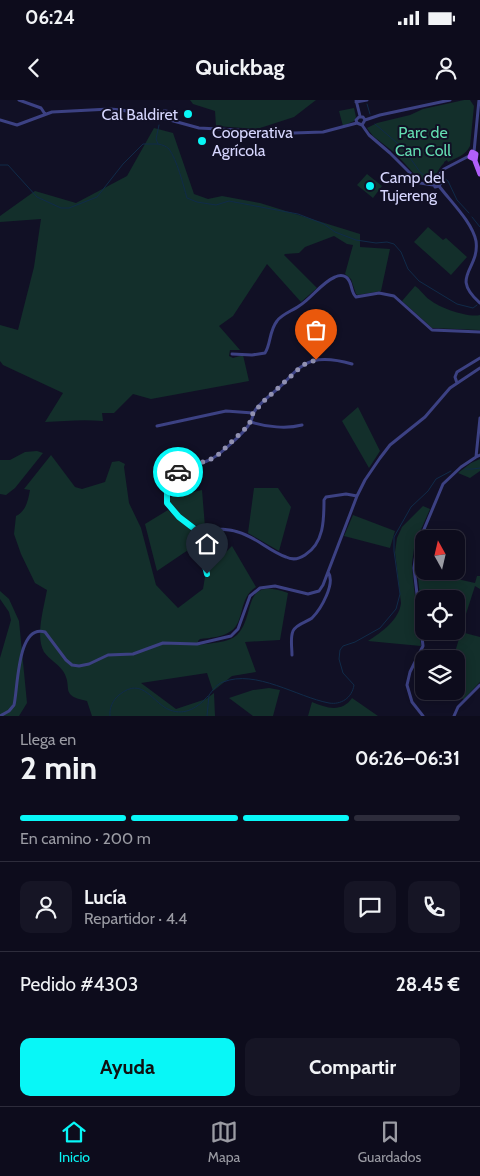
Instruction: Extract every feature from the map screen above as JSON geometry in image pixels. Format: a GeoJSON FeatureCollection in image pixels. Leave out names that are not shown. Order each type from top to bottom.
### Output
{"type":"FeatureCollection","features":[{"type":"Feature","properties":{"kind":"main road"},"geometry":{"type":"LineString","coordinates":[[473,155],[480,174]]}},
{"type":"Feature","properties":{"kind":"street"},"geometry":{"type":"LineString","coordinates":[[19,100],[42,108],[45,114]]}},
{"type":"Feature","properties":{"kind":"street"},"geometry":{"type":"LineString","coordinates":[[365,120],[360,116],[356,101],[367,100]]}},
{"type":"Feature","properties":{"kind":"street"},"geometry":{"type":"LineString","coordinates":[[362,125],[365,120],[380,114],[450,100]]}},
{"type":"Feature","properties":{"kind":"street"},"geometry":{"type":"LineString","coordinates":[[433,185],[434,181],[438,180],[442,171],[473,155],[478,100]]}},
{"type":"Feature","properties":{"kind":"street"},"geometry":{"type":"LineString","coordinates":[[0,120],[17,125],[25,124],[45,114],[59,111],[115,109],[205,128],[293,134],[323,132],[357,123],[362,125],[369,135],[417,180],[423,184],[439,186]]}},
{"type":"Feature","properties":{"kind":"street"},"geometry":{"type":"LineString","coordinates":[[159,117],[164,111],[169,111],[178,122]]}},
{"type":"Feature","properties":{"kind":"street"},"geometry":{"type":"LineString","coordinates":[[357,123],[357,119],[360,116]]}},
{"type":"Feature","properties":{"kind":"street"},"geometry":{"type":"LineString","coordinates":[[438,180],[440,182],[439,186],[473,231],[477,253],[466,279],[466,286],[470,294],[480,303]]}},
{"type":"Feature","properties":{"kind":"street"},"geometry":{"type":"LineString","coordinates":[[232,354],[256,355],[265,353],[273,328],[279,318],[300,306],[330,280],[338,276],[344,276],[348,279],[352,294],[356,297],[379,293],[396,298],[432,330],[480,332]]}},
{"type":"Feature","properties":{"kind":"street"},"geometry":{"type":"LineString","coordinates":[[457,382],[455,377],[457,372],[480,358]]}},
{"type":"Feature","properties":{"kind":"street"},"geometry":{"type":"LineString","coordinates":[[207,574],[196,530],[169,507],[166,500],[167,486],[174,476],[184,468],[205,462],[216,456],[251,422],[253,413],[265,400],[305,364],[324,360],[352,364]]}},
{"type":"Feature","properties":{"kind":"street"},"geometry":{"type":"LineString","coordinates":[[0,716],[9,711],[14,705],[22,650],[28,639],[40,630],[45,632],[66,660],[75,666],[89,664],[108,655],[137,653],[162,643],[194,644],[228,637],[236,633],[250,596],[264,587],[275,586],[304,593],[317,592],[322,587],[358,496],[371,470],[387,448],[425,417],[457,382],[480,368]]}},
{"type":"Feature","properties":{"kind":"street"},"geometry":{"type":"LineString","coordinates":[[157,426],[226,411],[253,413]]}},
{"type":"Feature","properties":{"kind":"street"},"geometry":{"type":"LineString","coordinates":[[423,716],[412,702],[407,685],[410,672],[423,646],[415,579],[416,553],[443,484],[461,467],[478,456],[480,418]]}},
{"type":"Feature","properties":{"kind":"street"},"geometry":{"type":"LineString","coordinates":[[251,422],[290,427],[302,425]]}},
{"type":"Feature","properties":{"kind":"street"},"geometry":{"type":"LineString","coordinates":[[196,530],[224,529],[238,532],[256,539],[285,557],[296,559],[307,554],[318,541],[322,529],[324,500],[326,497],[346,494],[358,496]]}},
{"type":"Feature","properties":{"kind":"street"},"geometry":{"type":"LineString","coordinates":[[292,654],[293,631],[313,617],[327,595],[331,576],[328,571]]}},
{"type":"Feature","properties":{"kind":"street"},"geometry":{"type":"LineString","coordinates":[[454,716],[458,707],[480,685]]}},
{"type":"Feature","properties":{"kind":"green space"},"geometry":{"type":"Polygon","coordinates":[[[190,100],[316,100],[294,117],[257,129],[216,126],[215,111],[193,104],[190,100]]]}},
{"type":"Feature","properties":{"kind":"green space","name":"Parc de Can Coll"},"geometry":{"type":"Polygon","coordinates":[[[470,100],[474,106],[470,146],[461,156],[444,162],[428,181],[419,179],[395,153],[373,136],[367,128],[377,123],[410,115],[423,109],[470,100]]]}},
{"type":"Feature","properties":{"kind":"green space"},"geometry":{"type":"Polygon","coordinates":[[[354,108],[356,117],[354,121],[343,126],[339,111],[354,108]]]}},
{"type":"Feature","properties":{"kind":"green space"},"geometry":{"type":"Polygon","coordinates":[[[154,128],[173,133],[194,194],[208,199],[222,196],[260,203],[360,234],[360,247],[390,249],[381,291],[356,294],[351,279],[345,274],[353,245],[347,244],[334,236],[305,247],[299,253],[285,254],[317,288],[301,302],[267,264],[233,316],[219,326],[240,350],[230,350],[229,356],[233,358],[243,355],[249,381],[151,399],[133,394],[114,413],[102,413],[103,421],[45,422],[63,393],[3,365],[0,361],[0,325],[18,330],[34,267],[41,219],[0,222],[0,216],[35,191],[76,203],[127,176],[154,128]]]}},
{"type":"Feature","properties":{"kind":"green space","name":"Camp del Tujereng"},"geometry":{"type":"Polygon","coordinates":[[[367,174],[382,186],[373,198],[357,185],[367,174]]]}},
{"type":"Feature","properties":{"kind":"green space"},"geometry":{"type":"Polygon","coordinates":[[[428,227],[443,240],[446,238],[467,257],[451,275],[414,242],[428,227]]]}},
{"type":"Feature","properties":{"kind":"green space"},"geometry":{"type":"Polygon","coordinates":[[[415,286],[440,306],[462,314],[480,315],[480,330],[432,328],[402,301],[415,286]]]}},
{"type":"Feature","properties":{"kind":"green space"},"geometry":{"type":"Polygon","coordinates":[[[358,407],[380,451],[369,468],[342,421],[358,407]]]}},
{"type":"Feature","properties":{"kind":"green space"},"geometry":{"type":"Polygon","coordinates":[[[37,451],[43,453],[15,488],[6,495],[0,494],[0,460],[10,460],[25,452],[37,451]]]}},
{"type":"Feature","properties":{"kind":"green space"},"geometry":{"type":"Polygon","coordinates":[[[51,455],[75,487],[82,489],[105,482],[112,462],[119,461],[125,464],[129,503],[141,528],[156,585],[178,608],[203,589],[205,577],[210,575],[209,569],[232,546],[256,587],[246,597],[235,627],[224,635],[200,639],[198,641],[199,645],[224,641],[237,635],[243,627],[252,600],[256,594],[263,590],[273,589],[288,593],[280,640],[245,642],[256,672],[232,676],[213,691],[207,673],[141,683],[176,709],[206,699],[214,693],[215,716],[92,716],[87,701],[78,699],[70,693],[63,671],[44,652],[41,646],[40,630],[47,590],[35,583],[14,534],[16,516],[26,505],[30,490],[24,489],[51,455]]]}},
{"type":"Feature","properties":{"kind":"green space"},"geometry":{"type":"Polygon","coordinates":[[[480,459],[480,471],[470,478],[458,473],[471,463],[480,459]]]}},
{"type":"Feature","properties":{"kind":"green space"},"geometry":{"type":"Polygon","coordinates":[[[254,488],[278,488],[291,507],[279,551],[248,533],[254,488]]]}},
{"type":"Feature","properties":{"kind":"green space"},"geometry":{"type":"Polygon","coordinates":[[[202,490],[205,527],[188,522],[182,518],[173,508],[168,498],[202,490]]]}},
{"type":"Feature","properties":{"kind":"green space"},"geometry":{"type":"Polygon","coordinates":[[[423,506],[430,509],[421,530],[415,530],[412,563],[415,596],[415,640],[420,640],[421,646],[368,641],[389,625],[400,609],[401,603],[395,552],[397,538],[402,527],[423,506]]]}},
{"type":"Feature","properties":{"kind":"green space"},"geometry":{"type":"Polygon","coordinates":[[[168,510],[190,529],[197,544],[157,571],[145,524],[168,510]]]}},
{"type":"Feature","properties":{"kind":"green space"},"geometry":{"type":"Polygon","coordinates":[[[353,515],[395,531],[390,548],[344,536],[353,515]]]}},
{"type":"Feature","properties":{"kind":"green space"},"geometry":{"type":"Polygon","coordinates":[[[477,576],[480,576],[480,589],[475,586],[465,617],[465,590],[419,590],[418,580],[462,580],[475,583],[477,576]]]}},
{"type":"Feature","properties":{"kind":"green space"},"geometry":{"type":"Polygon","coordinates":[[[0,591],[9,599],[19,621],[27,703],[19,716],[0,716],[0,658],[11,620],[9,612],[0,599],[0,591]]]}},
{"type":"Feature","properties":{"kind":"green space"},"geometry":{"type":"Polygon","coordinates":[[[465,633],[480,637],[480,682],[465,698],[465,650],[456,650],[459,640],[465,640],[465,633]]]}},
{"type":"Feature","properties":{"kind":"green space"},"geometry":{"type":"Polygon","coordinates":[[[269,688],[280,690],[273,716],[253,716],[229,698],[253,690],[269,688]]]}},
{"type":"Feature","properties":{"kind":"green space"},"geometry":{"type":"Polygon","coordinates":[[[352,698],[378,716],[308,716],[312,702],[334,708],[344,706],[352,698]]]}},
{"type":"Feature","properties":{"kind":"waterway"},"geometry":{"type":"LineString","coordinates":[[367,104],[370,114]]}},
{"type":"Feature","properties":{"kind":"waterway"},"geometry":{"type":"LineString","coordinates":[[375,124],[403,148],[420,172],[425,176],[433,177]]}},
{"type":"Feature","properties":{"kind":"waterway"},"geometry":{"type":"LineString","coordinates":[[159,125],[156,139],[158,144],[169,149],[175,159],[187,198],[197,202],[216,205],[229,201],[298,214],[324,224],[335,232],[356,240],[394,244],[401,252],[408,269],[419,281],[457,304],[473,308],[477,305]]}},
{"type":"Feature","properties":{"kind":"waterway"},"geometry":{"type":"LineString","coordinates":[[0,165],[8,165],[37,197],[61,208],[69,208],[97,197],[123,164],[143,144],[158,144]]}},
{"type":"Feature","properties":{"kind":"waterway"},"geometry":{"type":"LineString","coordinates":[[444,178],[448,181],[457,200],[469,213]]}},
{"type":"Feature","properties":{"kind":"waterway"},"geometry":{"type":"LineString","coordinates":[[472,217],[480,227]]}},
{"type":"Feature","properties":{"kind":"waterway"},"geometry":{"type":"LineString","coordinates":[[465,469],[480,468]]}},
{"type":"Feature","properties":{"kind":"waterway"},"geometry":{"type":"LineString","coordinates":[[207,716],[209,695],[215,687],[221,683],[236,679],[263,681],[329,703],[342,702],[351,694],[354,685],[343,673],[339,659],[340,650],[343,646],[355,642],[380,628],[396,609],[400,594],[394,537],[411,507],[428,491],[436,479],[451,471]]}},
{"type":"Feature","properties":{"kind":"waterway"},"geometry":{"type":"LineString","coordinates":[[110,716],[111,707],[117,697],[127,690],[135,688],[141,689],[164,707],[176,712],[191,709],[208,696]]}},
{"type":"Feature","properties":{"kind":"way so far"},"geometry":{"type":"LineString","coordinates":[[178,472],[192,464],[208,461],[219,454],[249,425],[253,413],[265,400],[303,365],[316,360]]}},
{"type":"Feature","properties":{"kind":"place","name":"Cal Baldiret"},"geometry":{"type":"Point","coordinates":[188,114]}},
{"type":"Feature","properties":{"kind":"place","name":"Cooperativa Agrícola"},"geometry":{"type":"Point","coordinates":[202,141]}},
{"type":"Feature","properties":{"kind":"place","name":"Camp del Tujereng"},"geometry":{"type":"Point","coordinates":[370,186]}},
{"type":"Feature","properties":{"kind":"route"},"geometry":{"type":"LineString","coordinates":[[178,472],[167,486],[166,500],[171,510],[196,530],[207,574]]}}]}
